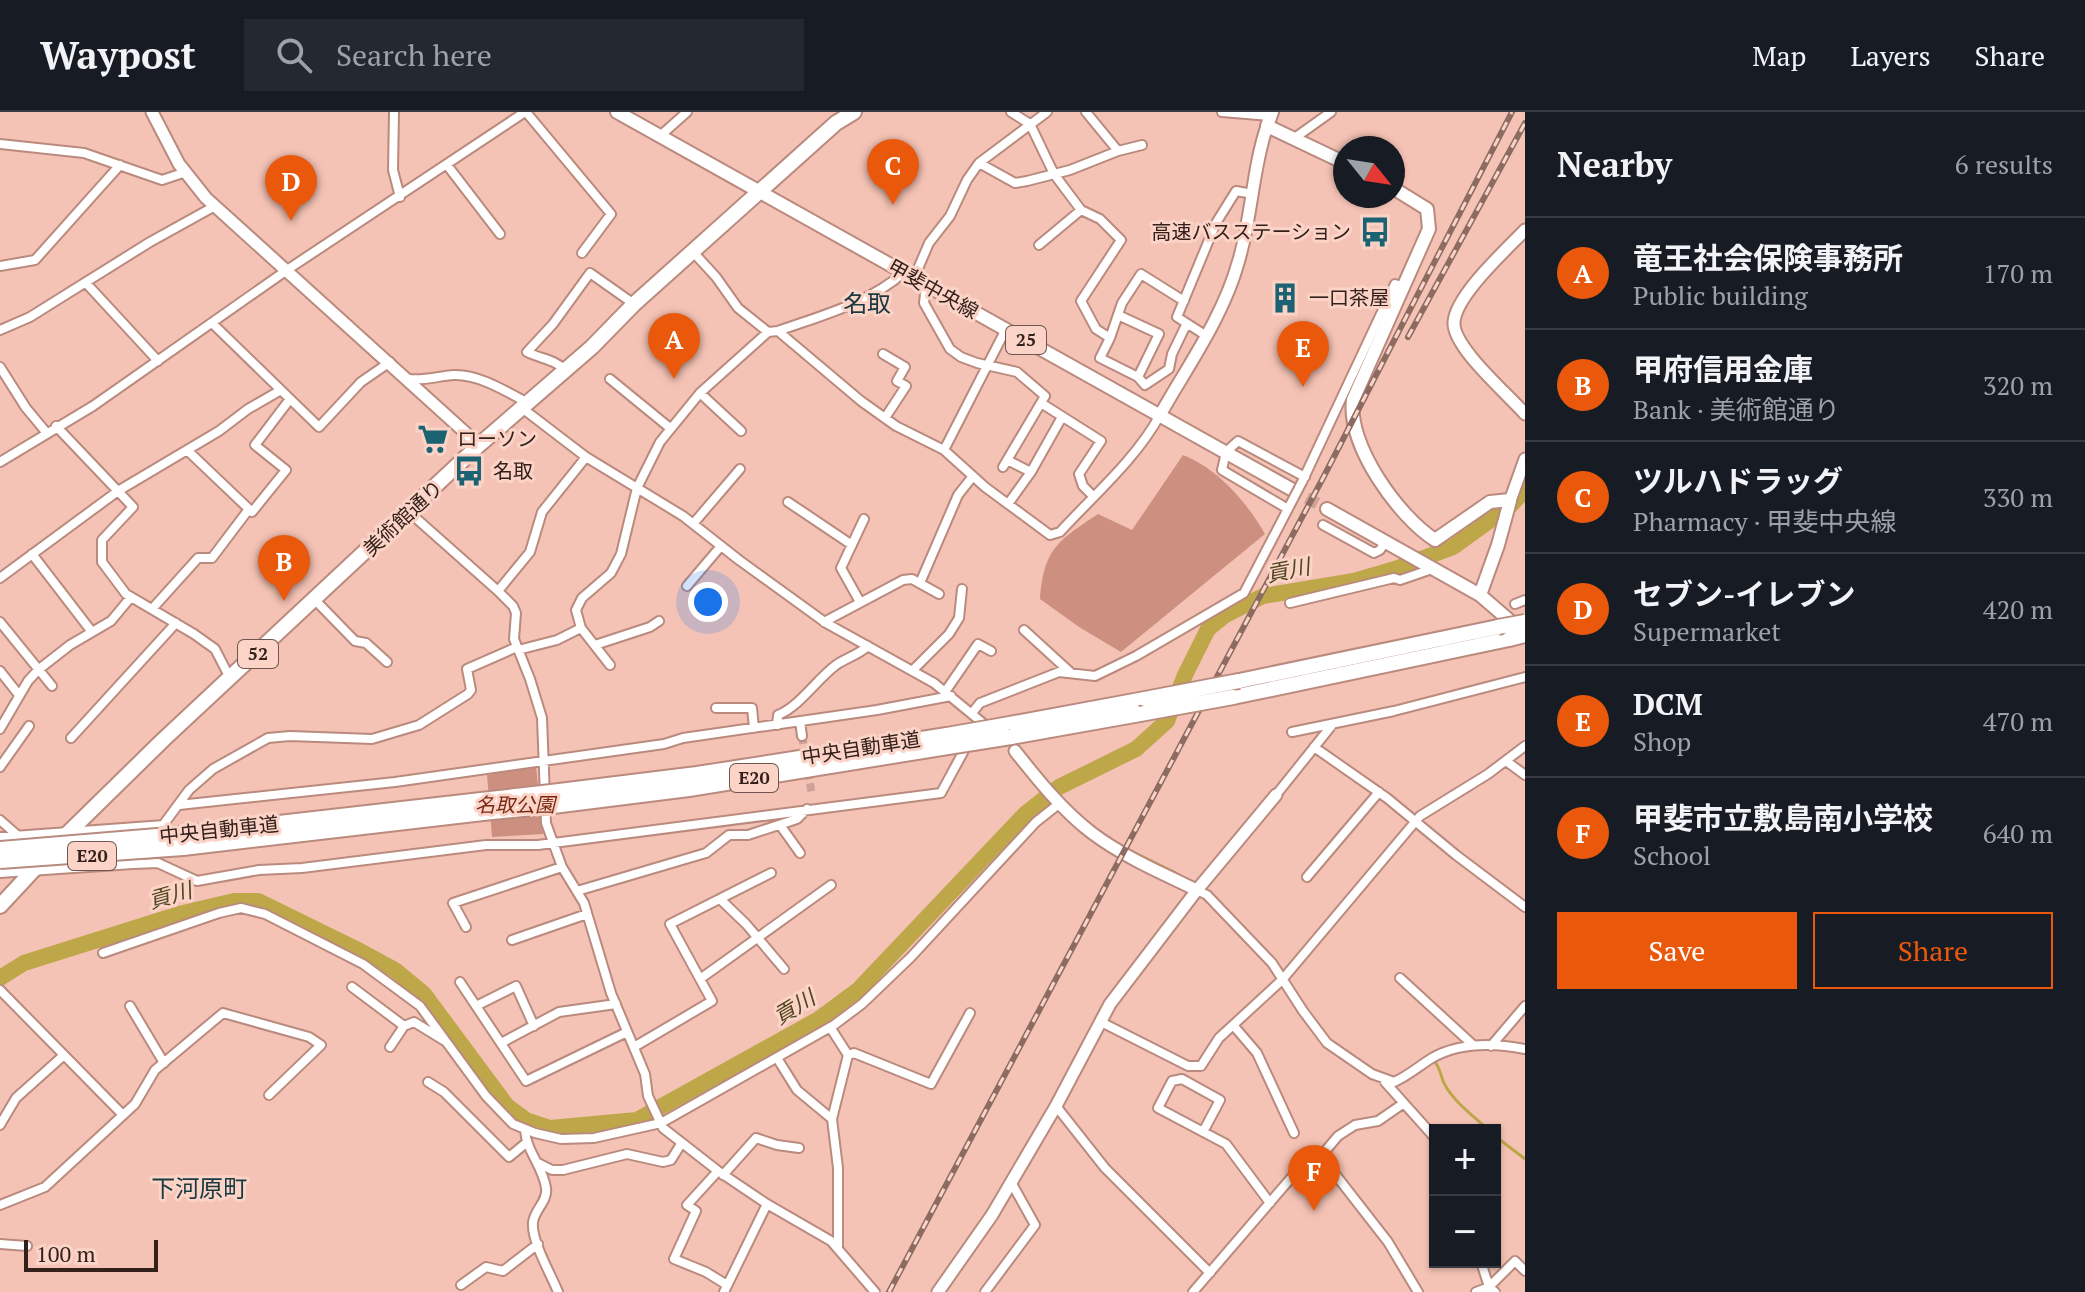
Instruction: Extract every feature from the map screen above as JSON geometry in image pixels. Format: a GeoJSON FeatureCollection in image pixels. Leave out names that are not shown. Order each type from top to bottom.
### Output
{"type":"FeatureCollection","features":[{"type":"Feature","properties":{"kind":"highway","name":"美術館通り"},"geometry":{"type":"LineString","coordinates":[[0,906],[123,778],[479,445],[836,123],[854,112]]}},
{"type":"Feature","properties":{"kind":"highway","name":"中央自動車道"},"geometry":{"type":"LineString","coordinates":[[1142,706],[1233,697],[1504,633],[1525,622]]}},
{"type":"Feature","properties":{"kind":"highway","name":"中央自動車道"},"geometry":{"type":"LineString","coordinates":[[0,861],[552,799],[697,774],[951,740],[1010,738],[1239,681],[1504,633],[1525,635]]}},
{"type":"Feature","properties":{"kind":"highway","name":"中央自動車道"},"geometry":{"type":"LineString","coordinates":[[0,849],[182,841]]}},
{"type":"Feature","properties":{"kind":"main road","name":"甲斐中央線"},"geometry":{"type":"LineString","coordinates":[[617,112],[1226,452],[1299,483]]}},
{"type":"Feature","properties":{"kind":"main road"},"geometry":{"type":"LineString","coordinates":[[1270,118],[1296,137],[1333,157]]}},
{"type":"Feature","properties":{"kind":"main road"},"geometry":{"type":"LineString","coordinates":[[1405,194],[1420,202],[1430,215],[1429,229],[1353,400],[1351,415],[1361,446],[1390,496],[1425,534],[1435,540],[1490,502],[1510,500],[1480,595]]}},
{"type":"Feature","properties":{"kind":"main road"},"geometry":{"type":"LineString","coordinates":[[1327,509],[1480,595],[1525,635]]}},
{"type":"Feature","properties":{"kind":"street"},"geometry":{"type":"LineString","coordinates":[[394,112],[393,170],[400,197]]}},
{"type":"Feature","properties":{"kind":"street"},"geometry":{"type":"LineString","coordinates":[[0,462],[93,406],[287,270],[526,112],[611,214],[582,253]]}},
{"type":"Feature","properties":{"kind":"street"},"geometry":{"type":"LineString","coordinates":[[660,136],[687,112]]}},
{"type":"Feature","properties":{"kind":"street"},"geometry":{"type":"LineString","coordinates":[[1011,112],[1030,124],[1054,174],[1081,210],[1100,219],[1121,240],[1081,301],[1096,329],[1110,338]]}},
{"type":"Feature","properties":{"kind":"street"},"geometry":{"type":"LineString","coordinates":[[1031,472],[1005,463],[1045,396],[1031,382],[1006,367],[961,357],[950,349],[924,303],[915,278],[929,243],[950,216],[979,163],[1047,112]]}},
{"type":"Feature","properties":{"kind":"street"},"geometry":{"type":"LineString","coordinates":[[1086,112],[1118,151]]}},
{"type":"Feature","properties":{"kind":"street"},"geometry":{"type":"LineString","coordinates":[[778,331],[861,401],[885,418],[944,450],[1050,535],[1060,532],[1139,446],[1160,415],[1225,297],[1238,265],[1255,169],[1270,118],[1222,112]]}},
{"type":"Feature","properties":{"kind":"street"},"geometry":{"type":"LineString","coordinates":[[1296,137],[1331,112]]}},
{"type":"Feature","properties":{"kind":"street"},"geometry":{"type":"LineString","coordinates":[[156,114],[186,172],[215,206],[479,445]]}},
{"type":"Feature","properties":{"kind":"street"},"geometry":{"type":"LineString","coordinates":[[0,144],[84,153],[162,180],[186,172]]}},
{"type":"Feature","properties":{"kind":"street"},"geometry":{"type":"LineString","coordinates":[[979,163],[1015,183],[1054,174],[1142,145]]}},
{"type":"Feature","properties":{"kind":"street"},"geometry":{"type":"LineString","coordinates":[[0,266],[35,260],[120,165]]}},
{"type":"Feature","properties":{"kind":"street"},"geometry":{"type":"LineString","coordinates":[[447,165],[500,234]]}},
{"type":"Feature","properties":{"kind":"street"},"geometry":{"type":"LineString","coordinates":[[1205,335],[1177,317],[1216,223],[1236,191],[1253,194]]}},
{"type":"Feature","properties":{"kind":"street"},"geometry":{"type":"LineString","coordinates":[[0,330],[30,317],[150,242],[215,206]]}},
{"type":"Feature","properties":{"kind":"street"},"geometry":{"type":"LineString","coordinates":[[1039,245],[1081,210]]}},
{"type":"Feature","properties":{"kind":"street"},"geometry":{"type":"LineString","coordinates":[[1525,230],[1483,273],[1460,305],[1454,323],[1457,335],[1472,359],[1525,414]]}},
{"type":"Feature","properties":{"kind":"street"},"geometry":{"type":"LineString","coordinates":[[694,253],[738,308],[768,332]]}},
{"type":"Feature","properties":{"kind":"street"},"geometry":{"type":"LineString","coordinates":[[565,370],[555,360],[527,352],[553,324],[590,273],[634,304]]}},
{"type":"Feature","properties":{"kind":"street"},"geometry":{"type":"LineString","coordinates":[[1184,301],[1141,274],[1122,303],[1100,358],[1138,377],[1145,385],[1169,369],[1172,354],[1186,325]]}},
{"type":"Feature","properties":{"kind":"street"},"geometry":{"type":"LineString","coordinates":[[610,665],[581,628],[576,610],[582,598],[611,573],[621,554],[637,488],[670,428],[700,393],[768,332],[847,306],[893,282],[915,278]]}},
{"type":"Feature","properties":{"kind":"street"},"geometry":{"type":"LineString","coordinates":[[86,283],[158,361]]}},
{"type":"Feature","properties":{"kind":"street"},"geometry":{"type":"LineString","coordinates":[[0,873],[158,863],[197,881],[259,870],[302,868],[486,845],[553,843],[941,793],[959,764],[980,703],[1059,672],[1095,676],[1136,656],[1244,593],[1289,507],[1395,284],[1403,287]]}},
{"type":"Feature","properties":{"kind":"street"},"geometry":{"type":"LineString","coordinates":[[1118,315],[1159,334],[1138,377]]}},
{"type":"Feature","properties":{"kind":"street"},"geometry":{"type":"LineString","coordinates":[[213,324],[319,427],[361,382],[390,362]]}},
{"type":"Feature","properties":{"kind":"street"},"geometry":{"type":"LineString","coordinates":[[944,450],[1006,329]]}},
{"type":"Feature","properties":{"kind":"street"},"geometry":{"type":"LineString","coordinates":[[883,354],[905,367],[897,381],[906,386],[885,418]]}},
{"type":"Feature","properties":{"kind":"street"},"geometry":{"type":"LineString","coordinates":[[0,367],[26,408],[46,432]]}},
{"type":"Feature","properties":{"kind":"street"},"geometry":{"type":"LineString","coordinates":[[408,379],[423,381],[463,376],[489,385],[525,406],[586,457],[693,524],[824,622],[912,671],[1010,738],[1045,789],[1091,832],[1123,853],[1207,895],[1272,963],[1327,1043],[1383,1081],[1429,1131]]}},
{"type":"Feature","properties":{"kind":"street"},"geometry":{"type":"LineString","coordinates":[[610,379],[670,428]]}},
{"type":"Feature","properties":{"kind":"street"},"geometry":{"type":"LineString","coordinates":[[0,578],[118,491],[281,390]]}},
{"type":"Feature","properties":{"kind":"street"},"geometry":{"type":"LineString","coordinates":[[700,393],[741,431]]}},
{"type":"Feature","properties":{"kind":"street"},"geometry":{"type":"LineString","coordinates":[[187,450],[252,512],[286,470],[255,445],[290,399]]}},
{"type":"Feature","properties":{"kind":"street"},"geometry":{"type":"LineString","coordinates":[[1041,403],[1101,441],[1079,474],[1083,486],[1093,496]]}},
{"type":"Feature","properties":{"kind":"street"},"geometry":{"type":"LineString","coordinates":[[1008,504],[1031,472],[1062,417]]}},
{"type":"Feature","properties":{"kind":"street"},"geometry":{"type":"LineString","coordinates":[[56,426],[133,507],[102,540],[102,562],[131,597],[215,649],[231,679]]}},
{"type":"Feature","properties":{"kind":"street"},"geometry":{"type":"LineString","coordinates":[[1226,452],[1222,470],[1289,507]]}},
{"type":"Feature","properties":{"kind":"street"},"geometry":{"type":"LineString","coordinates":[[498,591],[530,552],[542,512],[586,457]]}},
{"type":"Feature","properties":{"kind":"street"},"geometry":{"type":"LineString","coordinates":[[1510,500],[1525,459]]}},
{"type":"Feature","properties":{"kind":"street"},"geometry":{"type":"LineString","coordinates":[[693,524],[740,469]]}},
{"type":"Feature","properties":{"kind":"street"},"geometry":{"type":"LineString","coordinates":[[920,583],[958,495],[973,476]]}},
{"type":"Feature","properties":{"kind":"street"},"geometry":{"type":"LineString","coordinates":[[788,502],[852,545]]}},
{"type":"Feature","properties":{"kind":"street"},"geometry":{"type":"LineString","coordinates":[[152,609],[198,558],[212,558],[249,509]]}},
{"type":"Feature","properties":{"kind":"street"},"geometry":{"type":"LineString","coordinates":[[409,512],[498,591],[516,613],[514,639],[542,718],[546,823],[562,867],[587,914],[616,1004],[645,1074],[648,1096],[660,1121],[681,1144],[720,1173],[767,1204],[812,1228],[838,1248],[875,1292]]}},
{"type":"Feature","properties":{"kind":"street"},"geometry":{"type":"LineString","coordinates":[[860,602],[841,568],[864,519]]}},
{"type":"Feature","properties":{"kind":"street"},"geometry":{"type":"LineString","coordinates":[[1323,525],[1374,553],[1387,543]]}},
{"type":"Feature","properties":{"kind":"street"},"geometry":{"type":"LineString","coordinates":[[687,586],[721,546]]}},
{"type":"Feature","properties":{"kind":"street"},"geometry":{"type":"LineString","coordinates":[[32,554],[92,632]]}},
{"type":"Feature","properties":{"kind":"street"},"geometry":{"type":"LineString","coordinates":[[1290,603],[1394,578],[1400,580],[1433,568]]}},
{"type":"Feature","properties":{"kind":"street"},"geometry":{"type":"LineString","coordinates":[[824,622],[903,580],[912,579],[939,594]]}},
{"type":"Feature","properties":{"kind":"street"},"geometry":{"type":"LineString","coordinates":[[912,671],[949,634],[959,618],[962,589]]}},
{"type":"Feature","properties":{"kind":"street"},"geometry":{"type":"LineString","coordinates":[[0,729],[19,695],[38,670],[111,621],[131,597]]}},
{"type":"Feature","properties":{"kind":"street"},"geometry":{"type":"LineString","coordinates":[[315,600],[355,641],[366,643],[387,662]]}},
{"type":"Feature","properties":{"kind":"street"},"geometry":{"type":"LineString","coordinates":[[1515,604],[1525,600]]}},
{"type":"Feature","properties":{"kind":"street"},"geometry":{"type":"LineString","coordinates":[[595,645],[650,627],[659,621]]}},
{"type":"Feature","properties":{"kind":"street"},"geometry":{"type":"LineString","coordinates":[[0,622],[52,686]]}},
{"type":"Feature","properties":{"kind":"street"},"geometry":{"type":"LineString","coordinates":[[71,738],[176,623]]}},
{"type":"Feature","properties":{"kind":"street"},"geometry":{"type":"LineString","coordinates":[[133,864],[189,790],[213,769],[268,738],[372,739],[419,725],[468,694],[471,690],[467,669],[517,648],[557,640],[581,628]]}},
{"type":"Feature","properties":{"kind":"street"},"geometry":{"type":"LineString","coordinates":[[1024,630],[1072,673]]}},
{"type":"Feature","properties":{"kind":"street"},"geometry":{"type":"LineString","coordinates":[[179,805],[395,782],[664,744],[683,738],[777,725],[948,694],[978,644],[991,651]]}},
{"type":"Feature","properties":{"kind":"street"},"geometry":{"type":"LineString","coordinates":[[777,725],[778,715],[786,712],[816,682],[838,663],[861,653],[868,646]]}},
{"type":"Feature","properties":{"kind":"street"},"geometry":{"type":"LineString","coordinates":[[0,671],[19,695]]}},
{"type":"Feature","properties":{"kind":"street"},"geometry":{"type":"LineString","coordinates":[[1292,732],[1525,677]]}},
{"type":"Feature","properties":{"kind":"street"},"geometry":{"type":"LineString","coordinates":[[716,708],[752,708],[754,728]]}},
{"type":"Feature","properties":{"kind":"street"},"geometry":{"type":"LineString","coordinates":[[800,721],[802,736]]}},
{"type":"Feature","properties":{"kind":"street"},"geometry":{"type":"LineString","coordinates":[[938,1292],[1011,1182],[1110,1004],[1197,890],[1333,724]]}},
{"type":"Feature","properties":{"kind":"street"},"geometry":{"type":"LineString","coordinates":[[0,767],[29,726]]}},
{"type":"Feature","properties":{"kind":"street"},"geometry":{"type":"LineString","coordinates":[[1101,1022],[1188,1066],[1201,1066],[1219,1038],[1282,980],[1416,821],[1525,746]]}},
{"type":"Feature","properties":{"kind":"street"},"geometry":{"type":"LineString","coordinates":[[1314,747],[1379,792],[1525,907]]}},
{"type":"Feature","properties":{"kind":"street"},"geometry":{"type":"LineString","coordinates":[[1506,761],[1525,775]]}},
{"type":"Feature","properties":{"kind":"street"},"geometry":{"type":"LineString","coordinates":[[1307,877],[1379,792]]}},
{"type":"Feature","properties":{"kind":"street"},"geometry":{"type":"LineString","coordinates":[[577,891],[706,853],[729,835],[748,835],[797,819],[810,808],[812,795]]}},
{"type":"Feature","properties":{"kind":"street"},"geometry":{"type":"LineString","coordinates":[[103,953],[219,913],[249,909],[363,964],[420,1006],[503,1116],[525,1130],[561,1139],[594,1138],[660,1121],[777,1058],[862,1004],[1058,801]]}},
{"type":"Feature","properties":{"kind":"street"},"geometry":{"type":"LineString","coordinates":[[0,820],[19,836]]}},
{"type":"Feature","properties":{"kind":"street"},"geometry":{"type":"LineString","coordinates":[[0,837],[164,825]]}},
{"type":"Feature","properties":{"kind":"street"},"geometry":{"type":"LineString","coordinates":[[780,825],[800,853]]}},
{"type":"Feature","properties":{"kind":"street"},"geometry":{"type":"LineString","coordinates":[[466,927],[453,903],[562,867]]}},
{"type":"Feature","properties":{"kind":"street"},"geometry":{"type":"LineString","coordinates":[[634,1047],[712,1001],[670,924],[771,873]]}},
{"type":"Feature","properties":{"kind":"street"},"geometry":{"type":"LineString","coordinates":[[700,979],[831,885]]}},
{"type":"Feature","properties":{"kind":"street"},"geometry":{"type":"LineString","coordinates":[[720,899],[758,937],[784,969]]}},
{"type":"Feature","properties":{"kind":"street"},"geometry":{"type":"LineString","coordinates":[[512,940],[587,914]]}},
{"type":"Feature","properties":{"kind":"street"},"geometry":{"type":"LineString","coordinates":[[1400,978],[1473,1045]]}},
{"type":"Feature","properties":{"kind":"street"},"geometry":{"type":"LineString","coordinates":[[460,982],[526,1081],[627,1032]]}},
{"type":"Feature","properties":{"kind":"street"},"geometry":{"type":"LineString","coordinates":[[476,1006],[516,986],[534,1026]]}},
{"type":"Feature","properties":{"kind":"street"},"geometry":{"type":"LineString","coordinates":[[352,987],[404,1026]]}},
{"type":"Feature","properties":{"kind":"street"},"geometry":{"type":"LineString","coordinates":[[0,990],[123,1115]]}},
{"type":"Feature","properties":{"kind":"street"},"geometry":{"type":"LineString","coordinates":[[501,1043],[559,1012],[616,1004]]}},
{"type":"Feature","properties":{"kind":"street"},"geometry":{"type":"LineString","coordinates":[[130,1006],[164,1063]]}},
{"type":"Feature","properties":{"kind":"street"},"geometry":{"type":"LineString","coordinates":[[1491,1046],[1525,1006]]}},
{"type":"Feature","properties":{"kind":"street"},"geometry":{"type":"LineString","coordinates":[[0,1205],[45,1187],[135,1104],[155,1070],[223,1013],[309,1037],[321,1045],[269,1095]]}},
{"type":"Feature","properties":{"kind":"street"},"geometry":{"type":"LineString","coordinates":[[848,1055],[854,1053],[931,1084],[970,1013]]}},
{"type":"Feature","properties":{"kind":"street"},"geometry":{"type":"LineString","coordinates":[[390,1047],[404,1026],[414,1022],[449,1044]]}},
{"type":"Feature","properties":{"kind":"street"},"geometry":{"type":"LineString","coordinates":[[1233,1025],[1257,1053],[1294,1133]]}},
{"type":"Feature","properties":{"kind":"street"},"geometry":{"type":"LineString","coordinates":[[830,1027],[848,1055],[832,1119],[838,1168],[838,1248]]}},
{"type":"Feature","properties":{"kind":"street"},"geometry":{"type":"LineString","coordinates":[[1383,1081],[1394,1082],[1433,1057],[1452,1049],[1473,1045],[1525,1049]]}},
{"type":"Feature","properties":{"kind":"street"},"geometry":{"type":"LineString","coordinates":[[0,1125],[16,1098],[64,1055]]}},
{"type":"Feature","properties":{"kind":"street"},"geometry":{"type":"LineString","coordinates":[[777,1058],[797,1090],[832,1119]]}},
{"type":"Feature","properties":{"kind":"street"},"geometry":{"type":"LineString","coordinates":[[1203,1132],[1220,1100],[1182,1079],[1172,1081],[1158,1108],[1203,1132],[1226,1144],[1270,1203]]}},
{"type":"Feature","properties":{"kind":"street"},"geometry":{"type":"LineString","coordinates":[[428,1082],[444,1092],[509,1157],[526,1143]]}},
{"type":"Feature","properties":{"kind":"street"},"geometry":{"type":"LineString","coordinates":[[1193,1292],[1297,1171],[1321,1156],[1338,1136],[1355,1125],[1378,1121],[1404,1103]]}},
{"type":"Feature","properties":{"kind":"street"},"geometry":{"type":"LineString","coordinates":[[1056,1106],[1105,1168],[1210,1273]]}},
{"type":"Feature","properties":{"kind":"street"},"geometry":{"type":"LineString","coordinates":[[525,1130],[526,1143],[547,1193],[533,1222],[533,1235],[558,1292]]}},
{"type":"Feature","properties":{"kind":"street"},"geometry":{"type":"LineString","coordinates":[[767,1204],[726,1289],[706,1272],[674,1259],[696,1211],[687,1205],[756,1138],[799,1148]]}},
{"type":"Feature","properties":{"kind":"street"},"geometry":{"type":"LineString","coordinates":[[537,1163],[552,1170],[563,1170],[627,1154],[663,1162],[671,1160],[681,1144]]}},
{"type":"Feature","properties":{"kind":"street"},"geometry":{"type":"LineString","coordinates":[[1321,1156],[1388,1242],[1418,1292]]}},
{"type":"Feature","properties":{"kind":"street"},"geometry":{"type":"LineString","coordinates":[[985,1292],[1035,1225],[1011,1182]]}},
{"type":"Feature","properties":{"kind":"street"},"geometry":{"type":"LineString","coordinates":[[0,1244],[27,1246]]}},
{"type":"Feature","properties":{"kind":"street"},"geometry":{"type":"LineString","coordinates":[[461,1285],[486,1267],[503,1271],[538,1244]]}},
{"type":"Feature","properties":{"kind":"street"},"geometry":{"type":"LineString","coordinates":[[1476,1292],[1492,1290],[1515,1261],[1525,1271]]}},
{"type":"Feature","properties":{"kind":"street"},"geometry":{"type":"LineString","coordinates":[[1483,1268],[1492,1290]]}},
{"type":"Feature","properties":{"kind":"green space"},"geometry":{"type":"Polygon","coordinates":[[[1183,455],[1208,468],[1230,487],[1265,534],[1121,652],[1040,599],[1045,568],[1063,539],[1098,514],[1132,530],[1183,455]]]}},
{"type":"Feature","properties":{"kind":"green space","name":"名取公園"},"geometry":{"type":"Polygon","coordinates":[[[536,766],[543,834],[492,837],[487,775],[536,766]]]}},
{"type":"Feature","properties":{"kind":"waterway","name":"貢川"},"geometry":{"type":"LineString","coordinates":[[0,978],[24,963],[183,913],[234,901],[258,901],[395,970],[424,994],[507,1106],[526,1120],[550,1128],[637,1120],[819,1019],[858,990],[1025,814],[1059,787],[1136,749],[1167,721],[1208,629],[1224,616],[1263,596],[1354,581],[1453,547],[1510,506],[1525,490]]}},
{"type":"Feature","properties":{"kind":"waterway"},"geometry":{"type":"LineString","coordinates":[[1135,853],[1176,873]]}},
{"type":"Feature","properties":{"kind":"waterway"},"geometry":{"type":"LineString","coordinates":[[1434,1061],[1449,1092],[1482,1124]]}},
{"type":"Feature","properties":{"kind":"waterway"},"geometry":{"type":"LineString","coordinates":[[1501,1141],[1525,1159]]}},
{"type":"Feature","properties":{"kind":"tunnel"},"geometry":{"type":"LineString","coordinates":[[1291,489],[1327,509]]}},
{"type":"Feature","properties":{"kind":"tunnel"},"geometry":{"type":"LineString","coordinates":[[802,736],[812,795]]}},
{"type":"Feature","properties":{"kind":"railway"},"geometry":{"type":"LineString","coordinates":[[889,1292],[1323,478],[1512,112]]}},
{"type":"Feature","properties":{"kind":"railway"},"geometry":{"type":"LineString","coordinates":[[1408,337],[1525,123]]}},
{"type":"Feature","properties":{"kind":"place","name":"ツルハドラッグ"},"geometry":{"type":"Point","coordinates":[893,205]}},
{"type":"Feature","properties":{"kind":"place","name":"セブン-イレブン"},"geometry":{"type":"Point","coordinates":[291,221]}},
{"type":"Feature","properties":{"kind":"place","name":"高速バスステーション"},"geometry":{"type":"Point","coordinates":[1375,232]}},
{"type":"Feature","properties":{"kind":"place","name":"一口茶屋"},"geometry":{"type":"Point","coordinates":[1285,298]}},
{"type":"Feature","properties":{"kind":"place","name":"竜王社会保険事務所"},"geometry":{"type":"Point","coordinates":[674,379]}},
{"type":"Feature","properties":{"kind":"place","name":"DCM"},"geometry":{"type":"Point","coordinates":[1303,387]}},
{"type":"Feature","properties":{"kind":"place","name":"ローソン"},"geometry":{"type":"Point","coordinates":[433,439]}},
{"type":"Feature","properties":{"kind":"place","name":"名取"},"geometry":{"type":"Point","coordinates":[469,471]}},
{"type":"Feature","properties":{"kind":"place","name":"甲府信用金庫"},"geometry":{"type":"Point","coordinates":[284,601]}},
{"type":"Feature","properties":{"kind":"place","name":"甲斐市立敷島南小学校"},"geometry":{"type":"Point","coordinates":[1314,1211]}},
{"type":"Feature","properties":{"kind":"district","name":"名取"},"geometry":{"type":"Point","coordinates":[867,304]}},
{"type":"Feature","properties":{"kind":"district","name":"下河原町"},"geometry":{"type":"Point","coordinates":[199,1189]}}]}
